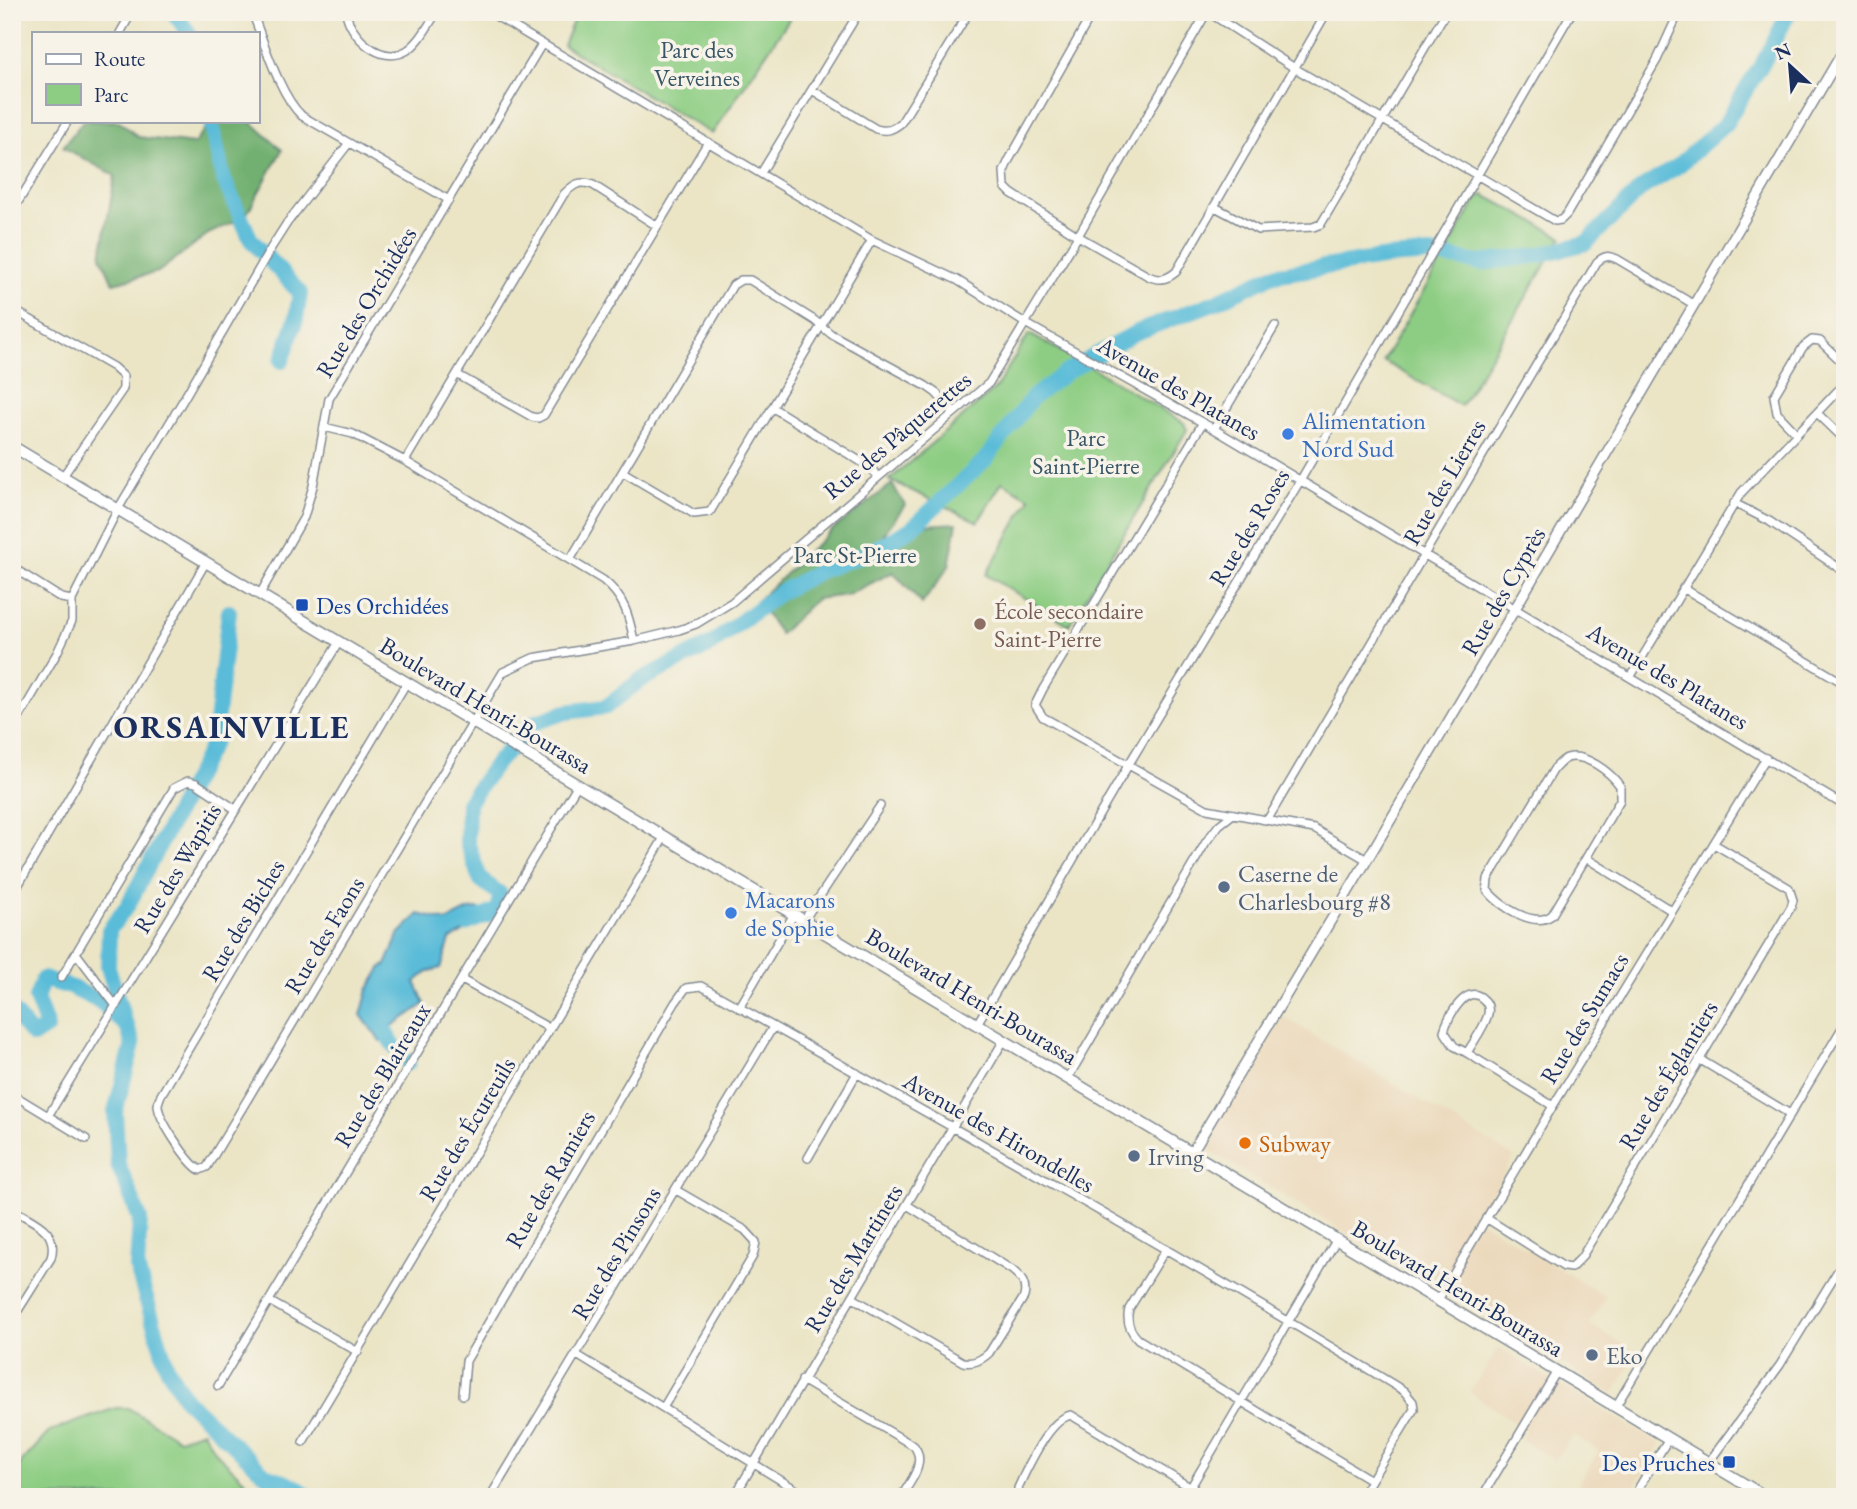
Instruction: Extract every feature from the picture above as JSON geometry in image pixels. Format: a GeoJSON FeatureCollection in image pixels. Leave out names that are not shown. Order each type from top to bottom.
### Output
{"type":"FeatureCollection","features":[{"type":"Feature","properties":{"kind":"main road","name":"Boulevard Henri-Bourassa"},"geometry":{"type":"LineString","coordinates":[[12,446],[1766,1497]]}},
{"type":"Feature","properties":{"kind":"street"},"geometry":{"type":"LineString","coordinates":[[121,32],[132,12]]}},
{"type":"Feature","properties":{"kind":"street"},"geometry":{"type":"LineString","coordinates":[[252,12],[290,104],[302,116],[449,200]]}},
{"type":"Feature","properties":{"kind":"street"},"geometry":{"type":"LineString","coordinates":[[346,12],[352,31],[363,42],[373,50],[397,54],[405,52],[419,39],[437,12]]}},
{"type":"Feature","properties":{"kind":"street","name":"Avenue des Platanes"},"geometry":{"type":"LineString","coordinates":[[489,12],[873,240],[957,280],[1026,323],[1214,429],[1845,806]]}},
{"type":"Feature","properties":{"kind":"street"},"geometry":{"type":"LineString","coordinates":[[761,173],[859,12]]}},
{"type":"Feature","properties":{"kind":"street"},"geometry":{"type":"LineString","coordinates":[[811,90],[876,129],[885,131],[895,128],[901,123],[970,12]]}},
{"type":"Feature","properties":{"kind":"street"},"geometry":{"type":"LineString","coordinates":[[1093,12],[1009,160],[1003,179],[1005,187],[1011,193],[1078,236],[1156,279],[1164,279],[1176,272],[1327,12]]}},
{"type":"Feature","properties":{"kind":"street"},"geometry":{"type":"LineString","coordinates":[[1207,12],[1382,121],[1555,221],[1567,214],[1657,60],[1679,12]]}},
{"type":"Feature","properties":{"kind":"street","name":"Rue des Pâquerettes"},"geometry":{"type":"LineString","coordinates":[[474,722],[497,679],[508,668],[533,658],[680,630],[732,602],[989,383],[1078,236],[1207,12]]}},
{"type":"Feature","properties":{"kind":"street"},"geometry":{"type":"LineString","coordinates":[[1215,207],[1258,230],[1313,227],[1321,223],[1446,12]]}},
{"type":"Feature","properties":{"kind":"street","name":"Rue des Roses"},"geometry":{"type":"LineString","coordinates":[[977,1024],[1129,764],[1300,481],[1572,12]]}},
{"type":"Feature","properties":{"kind":"street","name":"Rue des Orchidées"},"geometry":{"type":"LineString","coordinates":[[260,594],[304,517],[313,486],[329,399],[542,44]]}},
{"type":"Feature","properties":{"kind":"street","name":"Rue des Cyprès"},"geometry":{"type":"LineString","coordinates":[[1192,1152],[1843,55]]}},
{"type":"Feature","properties":{"kind":"street"},"geometry":{"type":"LineString","coordinates":[[12,212],[67,122]]}},
{"type":"Feature","properties":{"kind":"street"},"geometry":{"type":"LineString","coordinates":[[458,375],[532,417],[544,415],[708,142]]}},
{"type":"Feature","properties":{"kind":"street"},"geometry":{"type":"LineString","coordinates":[[12,730],[57,653],[72,621],[72,600],[118,509],[286,223],[349,143]]}},
{"type":"Feature","properties":{"kind":"street"},"geometry":{"type":"LineString","coordinates":[[405,461],[564,194],[577,183],[585,182],[657,226]]}},
{"type":"Feature","properties":{"kind":"street"},"geometry":{"type":"LineString","coordinates":[[623,472],[694,514],[710,512],[873,240]]}},
{"type":"Feature","properties":{"kind":"street","name":"Rue des Lierres"},"geometry":{"type":"LineString","coordinates":[[1268,819],[1597,262],[1603,257],[1617,259],[1693,304]]}},
{"type":"Feature","properties":{"kind":"street"},"geometry":{"type":"LineString","coordinates":[[570,560],[733,285],[738,281],[750,280],[814,320],[831,334],[936,393],[954,412]]}},
{"type":"Feature","properties":{"kind":"street"},"geometry":{"type":"LineString","coordinates":[[12,309],[113,367],[123,376],[123,389],[63,476]]}},
{"type":"Feature","properties":{"kind":"street"},"geometry":{"type":"LineString","coordinates":[[1214,429],[1275,326]]}},
{"type":"Feature","properties":{"kind":"street"},"geometry":{"type":"LineString","coordinates":[[1797,434],[1777,412],[1774,396],[1803,347],[1812,340],[1820,341],[1845,365]]}},
{"type":"Feature","properties":{"kind":"street"},"geometry":{"type":"LineString","coordinates":[[1630,676],[1741,493],[1845,383]]}},
{"type":"Feature","properties":{"kind":"street"},"geometry":{"type":"LineString","coordinates":[[773,408],[867,466],[878,477]]}},
{"type":"Feature","properties":{"kind":"street"},"geometry":{"type":"LineString","coordinates":[[1817,413],[1845,440]]}},
{"type":"Feature","properties":{"kind":"street"},"geometry":{"type":"LineString","coordinates":[[1202,424],[1035,705],[1043,717],[1207,809],[1314,829],[1367,860]]}},
{"type":"Feature","properties":{"kind":"street"},"geometry":{"type":"LineString","coordinates":[[324,428],[353,434],[405,461],[616,590],[628,613],[634,640]]}},
{"type":"Feature","properties":{"kind":"street"},"geometry":{"type":"LineString","coordinates":[[1734,503],[1769,521],[1845,572]]}},
{"type":"Feature","properties":{"kind":"street"},"geometry":{"type":"LineString","coordinates":[[12,896],[206,562]]}},
{"type":"Feature","properties":{"kind":"street"},"geometry":{"type":"LineString","coordinates":[[12,567],[61,598],[72,600]]}},
{"type":"Feature","properties":{"kind":"street"},"geometry":{"type":"LineString","coordinates":[[1683,588],[1845,684]]}},
{"type":"Feature","properties":{"kind":"street","name":"Rue des Wapitis"},"geometry":{"type":"LineString","coordinates":[[48,1116],[339,642]]}},
{"type":"Feature","properties":{"kind":"street","name":"Rue des Biches"},"geometry":{"type":"LineString","coordinates":[[207,1167],[200,1170],[195,1167],[176,1144],[160,1114],[158,1105],[161,1095],[407,682]]}},
{"type":"Feature","properties":{"kind":"street","name":"Rue des Faons"},"geometry":{"type":"LineString","coordinates":[[207,1167],[474,722]]}},
{"type":"Feature","properties":{"kind":"street"},"geometry":{"type":"LineString","coordinates":[[1567,758],[1583,759],[1610,775],[1620,786],[1620,800],[1586,858],[1547,919],[1530,920],[1493,897],[1487,890],[1488,878],[1554,769],[1567,758]]}},
{"type":"Feature","properties":{"kind":"street","name":"Rue des Sumacs"},"geometry":{"type":"LineString","coordinates":[[1438,1300],[1766,758]]}},
{"type":"Feature","properties":{"kind":"street"},"geometry":{"type":"LineString","coordinates":[[61,978],[174,788],[192,782],[235,809]]}},
{"type":"Feature","properties":{"kind":"street","name":"Rue des Blaireaux"},"geometry":{"type":"LineString","coordinates":[[218,1386],[578,784]]}},
{"type":"Feature","properties":{"kind":"street"},"geometry":{"type":"LineString","coordinates":[[804,920],[880,806]]}},
{"type":"Feature","properties":{"kind":"street"},"geometry":{"type":"LineString","coordinates":[[1068,1078],[1206,842],[1219,825],[1233,814]]}},
{"type":"Feature","properties":{"kind":"street","name":"Rue des Écureuils"},"geometry":{"type":"LineString","coordinates":[[303,1442],[665,836]]}},
{"type":"Feature","properties":{"kind":"street","name":"Rue des Églantiers"},"geometry":{"type":"LineString","coordinates":[[1486,1217],[1556,1264],[1571,1268],[1577,1264],[1791,907],[1792,893],[1784,885],[1714,844]]}},
{"type":"Feature","properties":{"kind":"street"},"geometry":{"type":"LineString","coordinates":[[1586,858],[1672,911]]}},
{"type":"Feature","properties":{"kind":"street"},"geometry":{"type":"LineString","coordinates":[[739,1007],[794,914]]}},
{"type":"Feature","properties":{"kind":"street"},"geometry":{"type":"LineString","coordinates":[[76,953],[116,1006]]}},
{"type":"Feature","properties":{"kind":"street"},"geometry":{"type":"LineString","coordinates":[[462,980],[549,1028]]}},
{"type":"Feature","properties":{"kind":"street","name":"Avenue des Hirondelles"},"geometry":{"type":"LineString","coordinates":[[686,988],[701,986],[857,1073],[1290,1321],[1404,1391],[1413,1402],[1411,1415],[1371,1480]]}},
{"type":"Feature","properties":{"kind":"street","name":"Rue des Ramiers"},"geometry":{"type":"LineString","coordinates":[[463,1395],[466,1361],[686,988]]}},
{"type":"Feature","properties":{"kind":"street"},"geometry":{"type":"LineString","coordinates":[[1467,1053],[1489,1011],[1483,998],[1475,994],[1462,1000],[1444,1031],[1454,1046],[1553,1106]]}},
{"type":"Feature","properties":{"kind":"street"},"geometry":{"type":"LineString","coordinates":[[1616,1406],[1845,1023]]}},
{"type":"Feature","properties":{"kind":"street","name":"Rue des Pinsons"},"geometry":{"type":"LineString","coordinates":[[490,1497],[773,1027]]}},
{"type":"Feature","properties":{"kind":"street","name":"Rue des Martinets"},"geometry":{"type":"LineString","coordinates":[[734,1497],[1004,1040]]}},
{"type":"Feature","properties":{"kind":"street"},"geometry":{"type":"LineString","coordinates":[[1699,1059],[1790,1114]]}},
{"type":"Feature","properties":{"kind":"street"},"geometry":{"type":"LineString","coordinates":[[808,1158],[857,1073]]}},
{"type":"Feature","properties":{"kind":"street"},"geometry":{"type":"LineString","coordinates":[[12,1094],[86,1139]]}},
{"type":"Feature","properties":{"kind":"street"},"geometry":{"type":"LineString","coordinates":[[663,1408],[756,1249],[756,1242],[745,1230],[676,1189]]}},
{"type":"Feature","properties":{"kind":"street"},"geometry":{"type":"LineString","coordinates":[[853,1298],[963,1362],[970,1363],[989,1353],[1024,1297],[1024,1283],[1012,1270],[907,1205]]}},
{"type":"Feature","properties":{"kind":"street"},"geometry":{"type":"LineString","coordinates":[[12,1209],[49,1233],[54,1247],[51,1258],[12,1320]]}},
{"type":"Feature","properties":{"kind":"street"},"geometry":{"type":"LineString","coordinates":[[1185,1497],[1337,1239]]}},
{"type":"Feature","properties":{"kind":"street"},"geometry":{"type":"LineString","coordinates":[[1166,1250],[1129,1309],[1127,1317],[1132,1333],[1371,1480],[1361,1497]]}},
{"type":"Feature","properties":{"kind":"street"},"geometry":{"type":"LineString","coordinates":[[1709,1462],[1780,1365],[1845,1259]]}},
{"type":"Feature","properties":{"kind":"street"},"geometry":{"type":"LineString","coordinates":[[269,1301],[358,1352]]}},
{"type":"Feature","properties":{"kind":"street"},"geometry":{"type":"LineString","coordinates":[[577,1355],[808,1497]]}},
{"type":"Feature","properties":{"kind":"street"},"geometry":{"type":"LineString","coordinates":[[1482,1497],[1557,1371]]}},
{"type":"Feature","properties":{"kind":"street"},"geometry":{"type":"LineString","coordinates":[[802,1380],[914,1446],[918,1451],[919,1467],[901,1497]]}},
{"type":"Feature","properties":{"kind":"street"},"geometry":{"type":"LineString","coordinates":[[1020,1497],[1018,1488],[1052,1427],[1064,1416],[1071,1415],[1206,1497]]}},
{"type":"Feature","properties":{"kind":"street"},"geometry":{"type":"LineString","coordinates":[[1633,1497],[1669,1438]]}},
{"type":"Feature","properties":{"kind":"street"},"geometry":{"type":"LineString","coordinates":[[612,1497],[626,1497]]}},
{"type":"Feature","properties":{"kind":"shaded area"},"geometry":{"type":"Polygon","coordinates":[[[1282,1016],[1514,1157],[1477,1219],[1606,1297],[1589,1324],[1638,1353],[1613,1394],[1203,1147],[1282,1016]]]}},
{"type":"Feature","properties":{"kind":"shaded area"},"geometry":{"type":"Polygon","coordinates":[[[1499,1348],[1660,1444],[1628,1497],[1593,1497],[1577,1486],[1599,1451],[1574,1435],[1554,1460],[1521,1439],[1526,1430],[1470,1392],[1499,1348]]]}},
{"type":"Feature","properties":{"kind":"green space","name":"Parc des Verveines"},"geometry":{"type":"Polygon","coordinates":[[[577,12],[794,12],[712,134],[563,45],[577,12]]]}},
{"type":"Feature","properties":{"kind":"green space"},"geometry":{"type":"Polygon","coordinates":[[[82,122],[120,122],[138,137],[194,144],[210,122],[251,122],[282,150],[245,217],[208,234],[158,272],[113,283],[101,256],[115,176],[63,147],[82,122]]]}},
{"type":"Feature","properties":{"kind":"green space"},"geometry":{"type":"Polygon","coordinates":[[[1484,195],[1562,237],[1461,406],[1383,361],[1478,197],[1484,195]]]}},
{"type":"Feature","properties":{"kind":"green space","name":"Parc Saint-Pierre"},"geometry":{"type":"Polygon","coordinates":[[[1029,334],[1091,367],[1184,423],[1187,430],[1069,625],[986,575],[1030,498],[1002,482],[978,522],[889,480],[995,389],[1029,334]]]}},
{"type":"Feature","properties":{"kind":"green space","name":"Parc St-Pierre"},"geometry":{"type":"Polygon","coordinates":[[[892,484],[905,505],[883,535],[910,526],[957,523],[949,566],[922,604],[893,572],[848,595],[816,599],[780,634],[757,601],[832,530],[892,484]]]}},
{"type":"Feature","properties":{"kind":"green space"},"geometry":{"type":"Polygon","coordinates":[[[116,1408],[128,1408],[179,1439],[203,1431],[215,1452],[262,1497],[12,1497],[12,1473],[50,1431],[116,1408]]]}},
{"type":"Feature","properties":{"kind":"water"},"geometry":{"type":"Polygon","coordinates":[[[478,909],[486,918],[450,940],[441,968],[428,972],[415,982],[425,1004],[391,1027],[385,1040],[380,1041],[361,1015],[368,990],[386,965],[399,934],[419,914],[447,921],[469,910],[478,909]]]}},
{"type":"Feature","properties":{"kind":"waterway"},"geometry":{"type":"LineString","coordinates":[[173,12],[188,32]]}},
{"type":"Feature","properties":{"kind":"waterway"},"geometry":{"type":"LineString","coordinates":[[466,924],[498,910],[500,894],[480,879],[467,842],[468,803],[495,765],[533,723],[566,712],[606,707],[639,681],[710,645],[779,593],[822,570],[865,554],[911,529],[986,459],[1032,398],[1068,371],[1135,333],[1218,301],[1273,275],[1388,257],[1431,254],[1480,263],[1539,255],[1586,243],[1642,188],[1678,166],[1725,124],[1768,54],[1789,12]]}},
{"type":"Feature","properties":{"kind":"waterway"},"geometry":{"type":"LineString","coordinates":[[211,122],[223,178],[251,240],[300,293],[296,319],[282,361]]}},
{"type":"Feature","properties":{"kind":"waterway"},"geometry":{"type":"LineString","coordinates":[[126,1026],[108,967],[109,930],[128,905],[214,741],[229,612]]}},
{"type":"Feature","properties":{"kind":"waterway"},"geometry":{"type":"LineString","coordinates":[[12,1011],[33,1036],[47,1027],[36,998],[43,979],[70,987],[101,1002],[127,1026],[133,1044],[115,1112],[118,1164],[140,1219],[137,1268],[167,1367],[185,1399],[266,1475],[296,1487],[308,1497]]}},
{"type":"Feature","properties":{"kind":"waterway"},"geometry":{"type":"LineString","coordinates":[[385,1016],[383,1027],[408,1063]]}},
{"type":"Feature","properties":{"kind":"place","name":"Alimentation Nord Sud"},"geometry":{"type":"Point","coordinates":[1288,434]}},
{"type":"Feature","properties":{"kind":"place","name":"Des Orchidées"},"geometry":{"type":"Point","coordinates":[302,605]}},
{"type":"Feature","properties":{"kind":"place","name":"École secondaire Saint-Pierre"},"geometry":{"type":"Point","coordinates":[980,624]}},
{"type":"Feature","properties":{"kind":"place","name":"Caserne de Charlesbourg #8"},"geometry":{"type":"Point","coordinates":[1224,887]}},
{"type":"Feature","properties":{"kind":"place","name":"Macarons de Sophie"},"geometry":{"type":"Point","coordinates":[731,913]}},
{"type":"Feature","properties":{"kind":"place","name":"Subway"},"geometry":{"type":"Point","coordinates":[1245,1143]}},
{"type":"Feature","properties":{"kind":"place","name":"Irving"},"geometry":{"type":"Point","coordinates":[1134,1156]}},
{"type":"Feature","properties":{"kind":"place","name":"Eko"},"geometry":{"type":"Point","coordinates":[1592,1355]}},
{"type":"Feature","properties":{"kind":"place","name":"Des Pruches"},"geometry":{"type":"Point","coordinates":[1729,1462]}},
{"type":"Feature","properties":{"kind":"district","name":"ORSAINVILLE"},"geometry":{"type":"Point","coordinates":[232,727]}}]}
